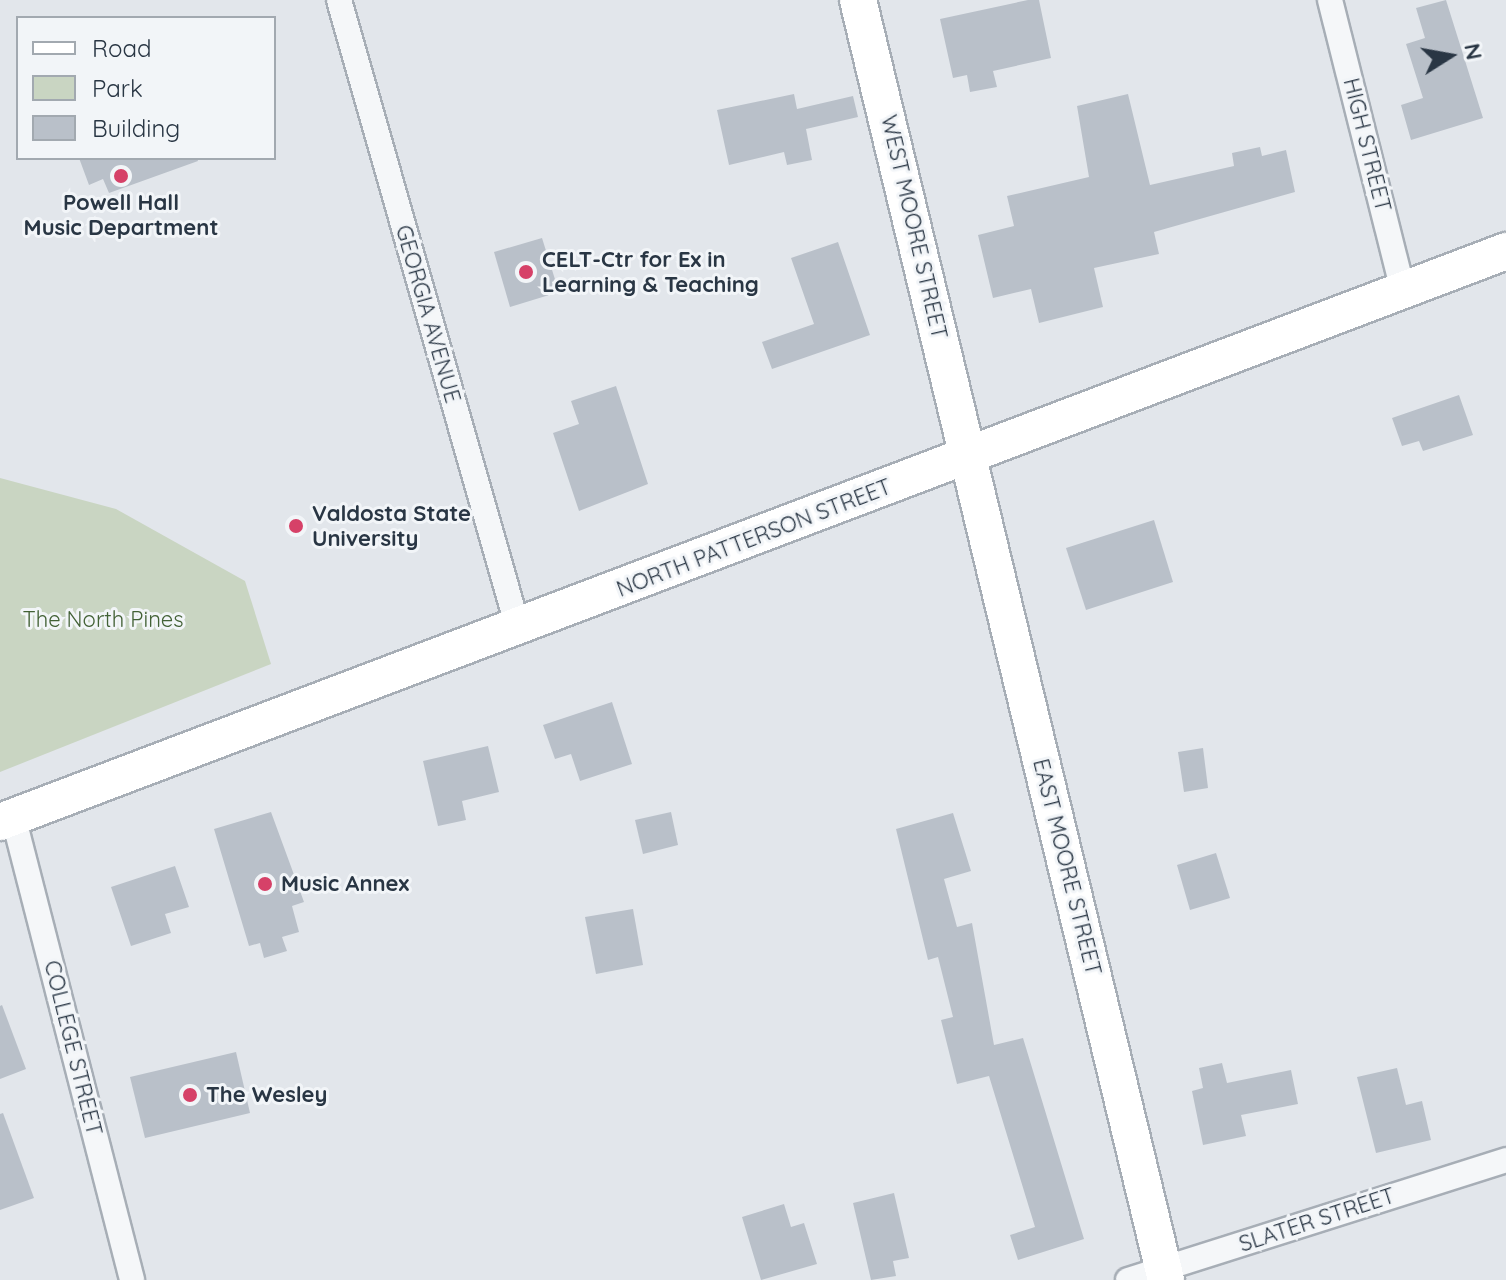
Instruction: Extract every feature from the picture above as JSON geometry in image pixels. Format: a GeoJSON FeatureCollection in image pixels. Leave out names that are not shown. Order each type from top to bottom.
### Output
{"type":"FeatureCollection","features":[{"type":"Feature","properties":{"kind":"main road","name":"WEST MOORE STREET"},"geometry":{"type":"LineString","coordinates":[[858,0],[968,454]]}},
{"type":"Feature","properties":{"kind":"main road","name":"NORTH PATTERSON STREET"},"geometry":{"type":"LineString","coordinates":[[7,819],[518,628],[1506,251]]}},
{"type":"Feature","properties":{"kind":"main road","name":"EAST MOORE STREET"},"geometry":{"type":"LineString","coordinates":[[968,454],[1165,1275]]}},
{"type":"Feature","properties":{"kind":"street","name":"GEORGIA AVENUE"},"geometry":{"type":"LineString","coordinates":[[339,0],[518,628]]}},
{"type":"Feature","properties":{"kind":"street","name":"HIGH STREET"},"geometry":{"type":"LineString","coordinates":[[1330,0],[1403,290]]}},
{"type":"Feature","properties":{"kind":"street","name":"COLLEGE STREET"},"geometry":{"type":"LineString","coordinates":[[7,819],[132,1280]]}},
{"type":"Feature","properties":{"kind":"street","name":"SLATER STREET"},"geometry":{"type":"LineString","coordinates":[[1128,1280],[1165,1275],[1506,1160]]}},
{"type":"Feature","properties":{"kind":"green space","name":"The North Pines"},"geometry":{"type":"Polygon","coordinates":[[[0,478],[116,509],[245,581],[271,664],[0,772],[0,478]]]}},
{"type":"Feature","properties":{"kind":"building"},"geometry":{"type":"Polygon","coordinates":[[[1039,0],[1051,58],[993,71],[997,87],[970,92],[967,75],[953,78],[940,19],[1039,0]]]}},
{"type":"Feature","properties":{"kind":"building"},"geometry":{"type":"Polygon","coordinates":[[[1446,0],[1483,118],[1411,140],[1401,105],[1423,98],[1406,44],[1425,38],[1416,8],[1446,0]]]}},
{"type":"Feature","properties":{"kind":"building"},"geometry":{"type":"Polygon","coordinates":[[[794,94],[797,109],[853,96],[858,117],[806,129],[812,160],[787,165],[784,152],[729,165],[717,110],[794,94]]]}},
{"type":"Feature","properties":{"kind":"building"},"geometry":{"type":"Polygon","coordinates":[[[1128,94],[1150,185],[1234,166],[1232,153],[1260,147],[1262,156],[1286,150],[1295,192],[1154,232],[1159,254],[1094,268],[1103,307],[1039,323],[1031,289],[993,298],[978,235],[1014,226],[1007,196],[1089,177],[1077,106],[1128,94]]]}},
{"type":"Feature","properties":{"kind":"building","name":"Powell Hall Music Department"},"geometry":{"type":"Polygon","coordinates":[[[80,160],[198,161],[109,193],[103,179],[89,185],[80,160]]]}},
{"type":"Feature","properties":{"kind":"building","name":"CELT-Ctr for Ex in Learning & Teaching"},"geometry":{"type":"Polygon","coordinates":[[[542,238],[559,292],[510,307],[494,252],[542,238]]]}},
{"type":"Feature","properties":{"kind":"building"},"geometry":{"type":"Polygon","coordinates":[[[838,242],[870,335],[772,369],[762,342],[814,324],[791,258],[838,242]]]}},
{"type":"Feature","properties":{"kind":"building"},"geometry":{"type":"Polygon","coordinates":[[[616,386],[648,484],[579,511],[553,433],[579,424],[571,401],[616,386]]]}},
{"type":"Feature","properties":{"kind":"building"},"geometry":{"type":"Polygon","coordinates":[[[1459,395],[1473,435],[1423,451],[1419,441],[1402,446],[1392,418],[1459,395]]]}},
{"type":"Feature","properties":{"kind":"building"},"geometry":{"type":"Polygon","coordinates":[[[1154,520],[1173,582],[1086,610],[1066,548],[1154,520]]]}},
{"type":"Feature","properties":{"kind":"building"},"geometry":{"type":"Polygon","coordinates":[[[612,702],[632,764],[580,781],[571,754],[555,759],[543,725],[612,702]]]}},
{"type":"Feature","properties":{"kind":"building"},"geometry":{"type":"Polygon","coordinates":[[[488,746],[499,792],[462,801],[466,820],[438,826],[423,761],[488,746]]]}},
{"type":"Feature","properties":{"kind":"building"},"geometry":{"type":"Polygon","coordinates":[[[1203,748],[1208,788],[1184,792],[1178,752],[1203,748]]]}},
{"type":"Feature","properties":{"kind":"building","name":"Music Annex"},"geometry":{"type":"Polygon","coordinates":[[[271,812],[304,902],[292,906],[299,932],[282,937],[287,951],[264,958],[260,943],[249,946],[214,829],[271,812]]]}},
{"type":"Feature","properties":{"kind":"building"},"geometry":{"type":"Polygon","coordinates":[[[671,812],[678,845],[643,854],[635,820],[671,812]]]}},
{"type":"Feature","properties":{"kind":"building"},"geometry":{"type":"Polygon","coordinates":[[[953,813],[971,871],[944,879],[957,927],[972,923],[994,1045],[1023,1038],[1084,1239],[1018,1260],[1010,1235],[1035,1227],[989,1076],[957,1084],[941,1020],[953,1017],[938,957],[928,960],[896,829],[953,813]]]}},
{"type":"Feature","properties":{"kind":"building"},"geometry":{"type":"Polygon","coordinates":[[[1216,853],[1230,898],[1190,910],[1177,865],[1216,853]]]}},
{"type":"Feature","properties":{"kind":"building"},"geometry":{"type":"Polygon","coordinates":[[[175,866],[189,907],[165,914],[171,933],[131,946],[111,887],[175,866]]]}},
{"type":"Feature","properties":{"kind":"building"},"geometry":{"type":"Polygon","coordinates":[[[633,909],[643,965],[596,974],[585,917],[633,909]]]}},
{"type":"Feature","properties":{"kind":"building"},"geometry":{"type":"Polygon","coordinates":[[[0,1006],[26,1069],[0,1079],[0,1006]]]}},
{"type":"Feature","properties":{"kind":"building","name":"The Wesley"},"geometry":{"type":"Polygon","coordinates":[[[236,1052],[250,1113],[145,1138],[130,1077],[236,1052]]]}},
{"type":"Feature","properties":{"kind":"building"},"geometry":{"type":"Polygon","coordinates":[[[1222,1063],[1227,1083],[1291,1070],[1298,1104],[1241,1115],[1246,1136],[1203,1145],[1192,1091],[1203,1088],[1199,1068],[1222,1063]]]}},
{"type":"Feature","properties":{"kind":"building"},"geometry":{"type":"Polygon","coordinates":[[[1397,1068],[1406,1105],[1422,1101],[1431,1140],[1376,1153],[1357,1077],[1397,1068]]]}},
{"type":"Feature","properties":{"kind":"building"},"geometry":{"type":"Polygon","coordinates":[[[3,1113],[34,1198],[0,1210],[0,1114],[3,1113]]]}},
{"type":"Feature","properties":{"kind":"building"},"geometry":{"type":"Polygon","coordinates":[[[894,1193],[909,1258],[893,1261],[896,1276],[871,1280],[853,1203],[894,1193]]]}},
{"type":"Feature","properties":{"kind":"building"},"geometry":{"type":"Polygon","coordinates":[[[784,1204],[791,1227],[804,1223],[817,1264],[761,1280],[742,1217],[784,1204]]]}},
{"type":"Feature","properties":{"kind":"place","name":"Powell Hall Music Department"},"geometry":{"type":"Point","coordinates":[121,176]}},
{"type":"Feature","properties":{"kind":"place","name":"CELT-Ctr for Ex in Learning & Teaching"},"geometry":{"type":"Point","coordinates":[526,272]}},
{"type":"Feature","properties":{"kind":"place","name":"Valdosta State University"},"geometry":{"type":"Point","coordinates":[296,526]}},
{"type":"Feature","properties":{"kind":"place","name":"Music Annex"},"geometry":{"type":"Point","coordinates":[265,884]}},
{"type":"Feature","properties":{"kind":"place","name":"The Wesley"},"geometry":{"type":"Point","coordinates":[190,1095]}}]}
